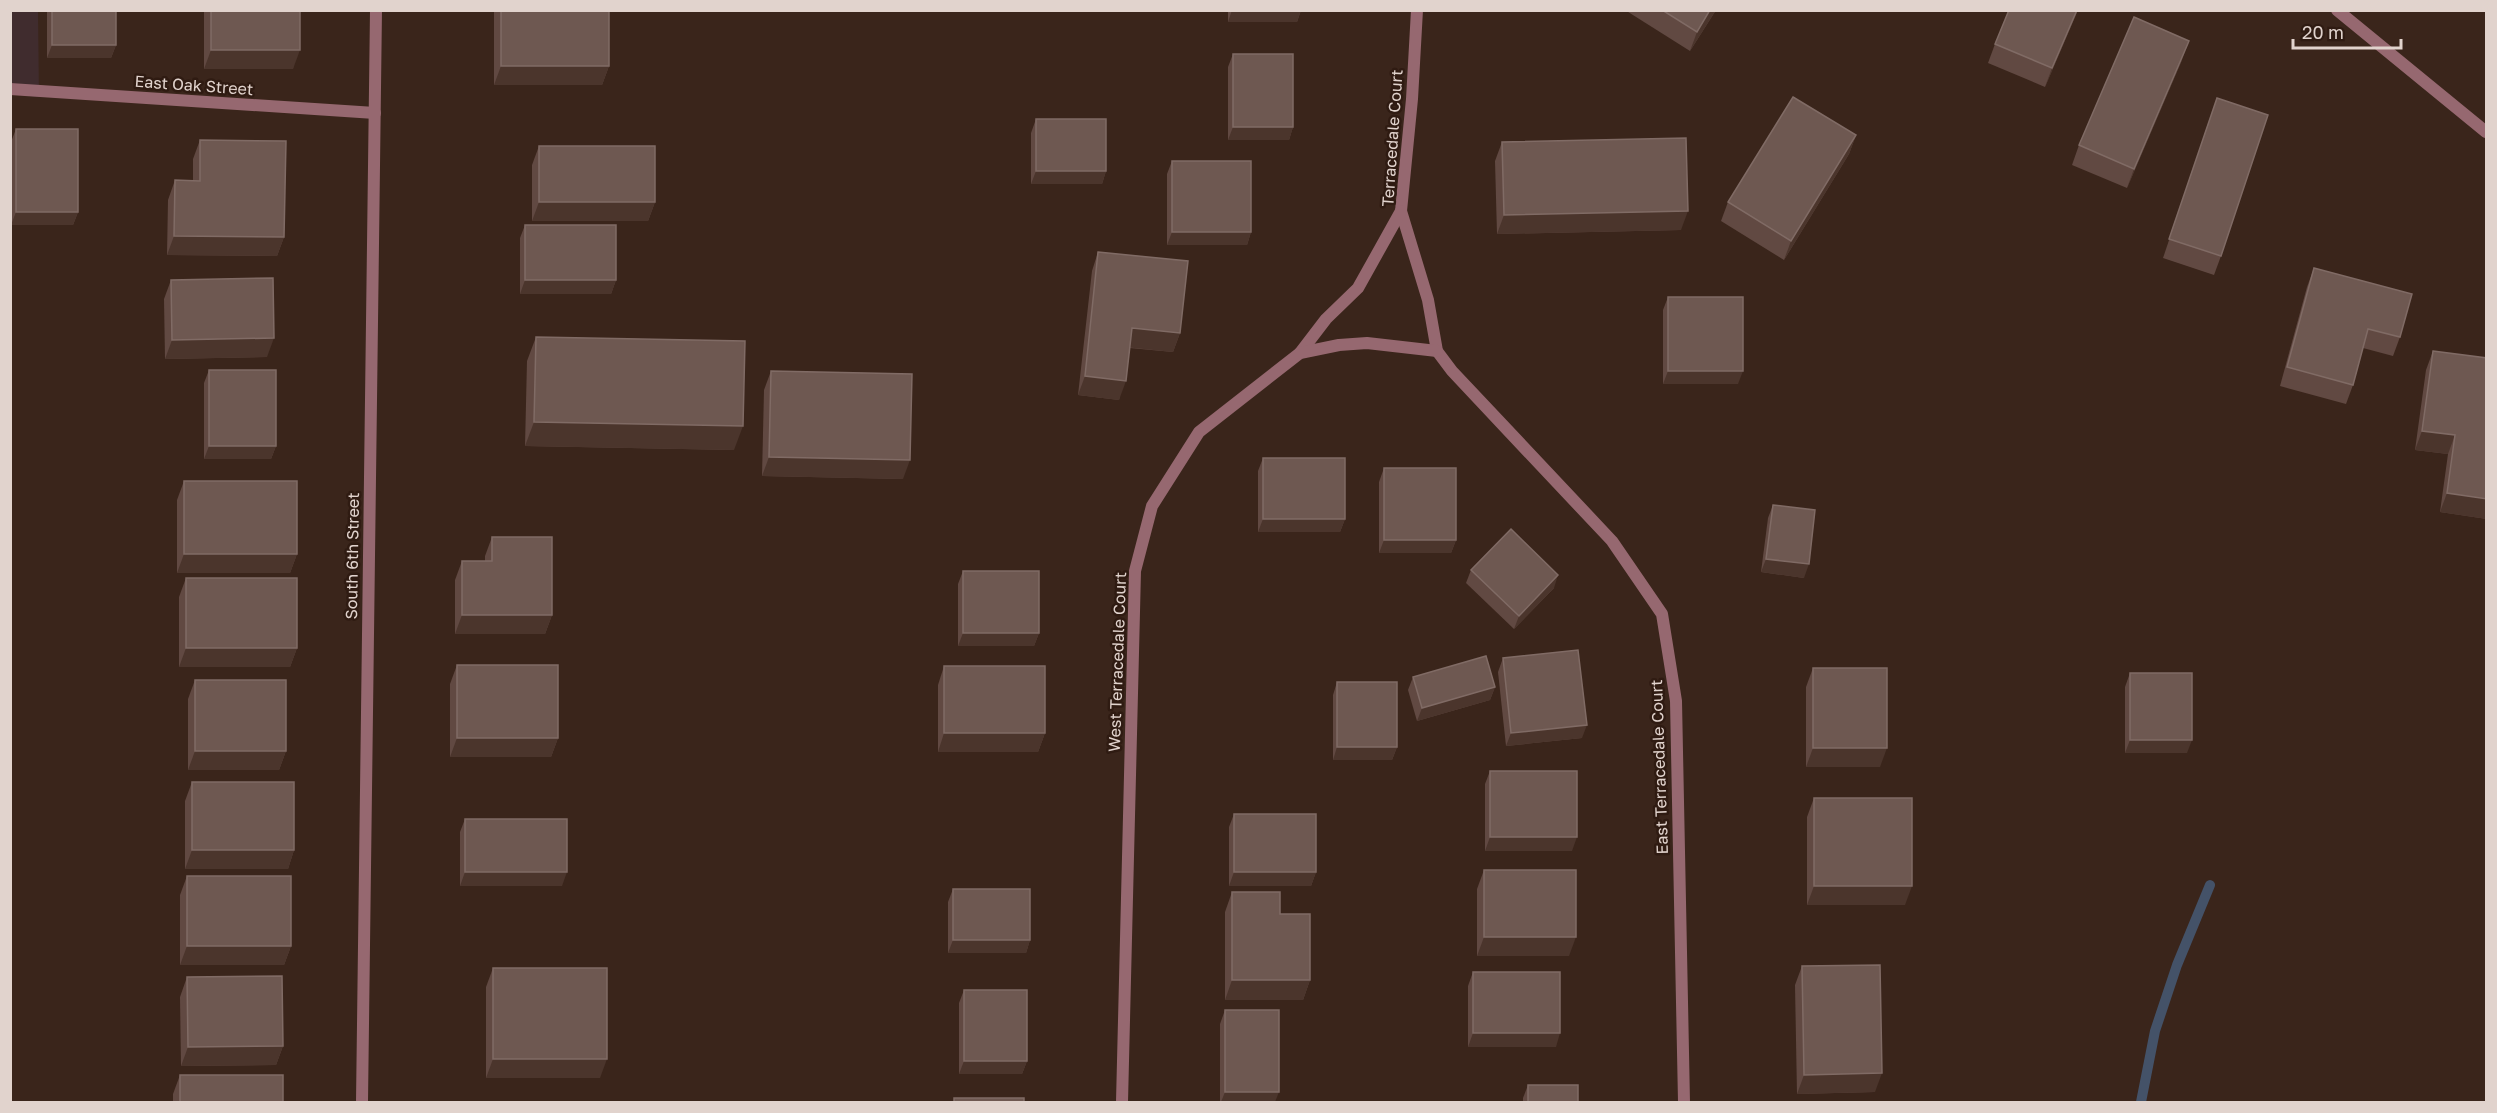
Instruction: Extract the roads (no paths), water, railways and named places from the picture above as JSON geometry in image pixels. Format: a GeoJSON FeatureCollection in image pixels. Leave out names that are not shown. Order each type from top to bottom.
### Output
{"type":"FeatureCollection","features":[{"type":"Feature","properties":{"kind":"street","name":"South 6th Street"},"geometry":{"type":"LineString","coordinates":[[362,1102],[376,10]]}},
{"type":"Feature","properties":{"kind":"street","name":"Terracedale Court"},"geometry":{"type":"LineString","coordinates":[[1417,10],[1412,99],[1401,211],[1428,300]]}},
{"type":"Feature","properties":{"kind":"street"},"geometry":{"type":"LineString","coordinates":[[2337,10],[2487,132]]}},
{"type":"Feature","properties":{"kind":"street","name":"East Oak Street"},"geometry":{"type":"LineString","coordinates":[[10,89],[375,113]]}},
{"type":"Feature","properties":{"kind":"street"},"geometry":{"type":"LineString","coordinates":[[1300,353],[1326,319],[1358,288],[1401,211]]}},
{"type":"Feature","properties":{"kind":"street","name":"East Terracedale Court"},"geometry":{"type":"LineString","coordinates":[[1428,300],[1437,351],[1452,371],[1612,541],[1662,614],[1676,700],[1684,1102]]}},
{"type":"Feature","properties":{"kind":"street","name":"West Terracedale Court"},"geometry":{"type":"LineString","coordinates":[[1122,1102],[1135,572],[1152,506],[1199,432],[1300,353],[1339,345],[1367,343],[1437,351]]}},
{"type":"Feature","properties":{"kind":"waterway"},"geometry":{"type":"LineString","coordinates":[[2141,1102],[2155,1031],[2177,965],[2210,885]]}}]}
